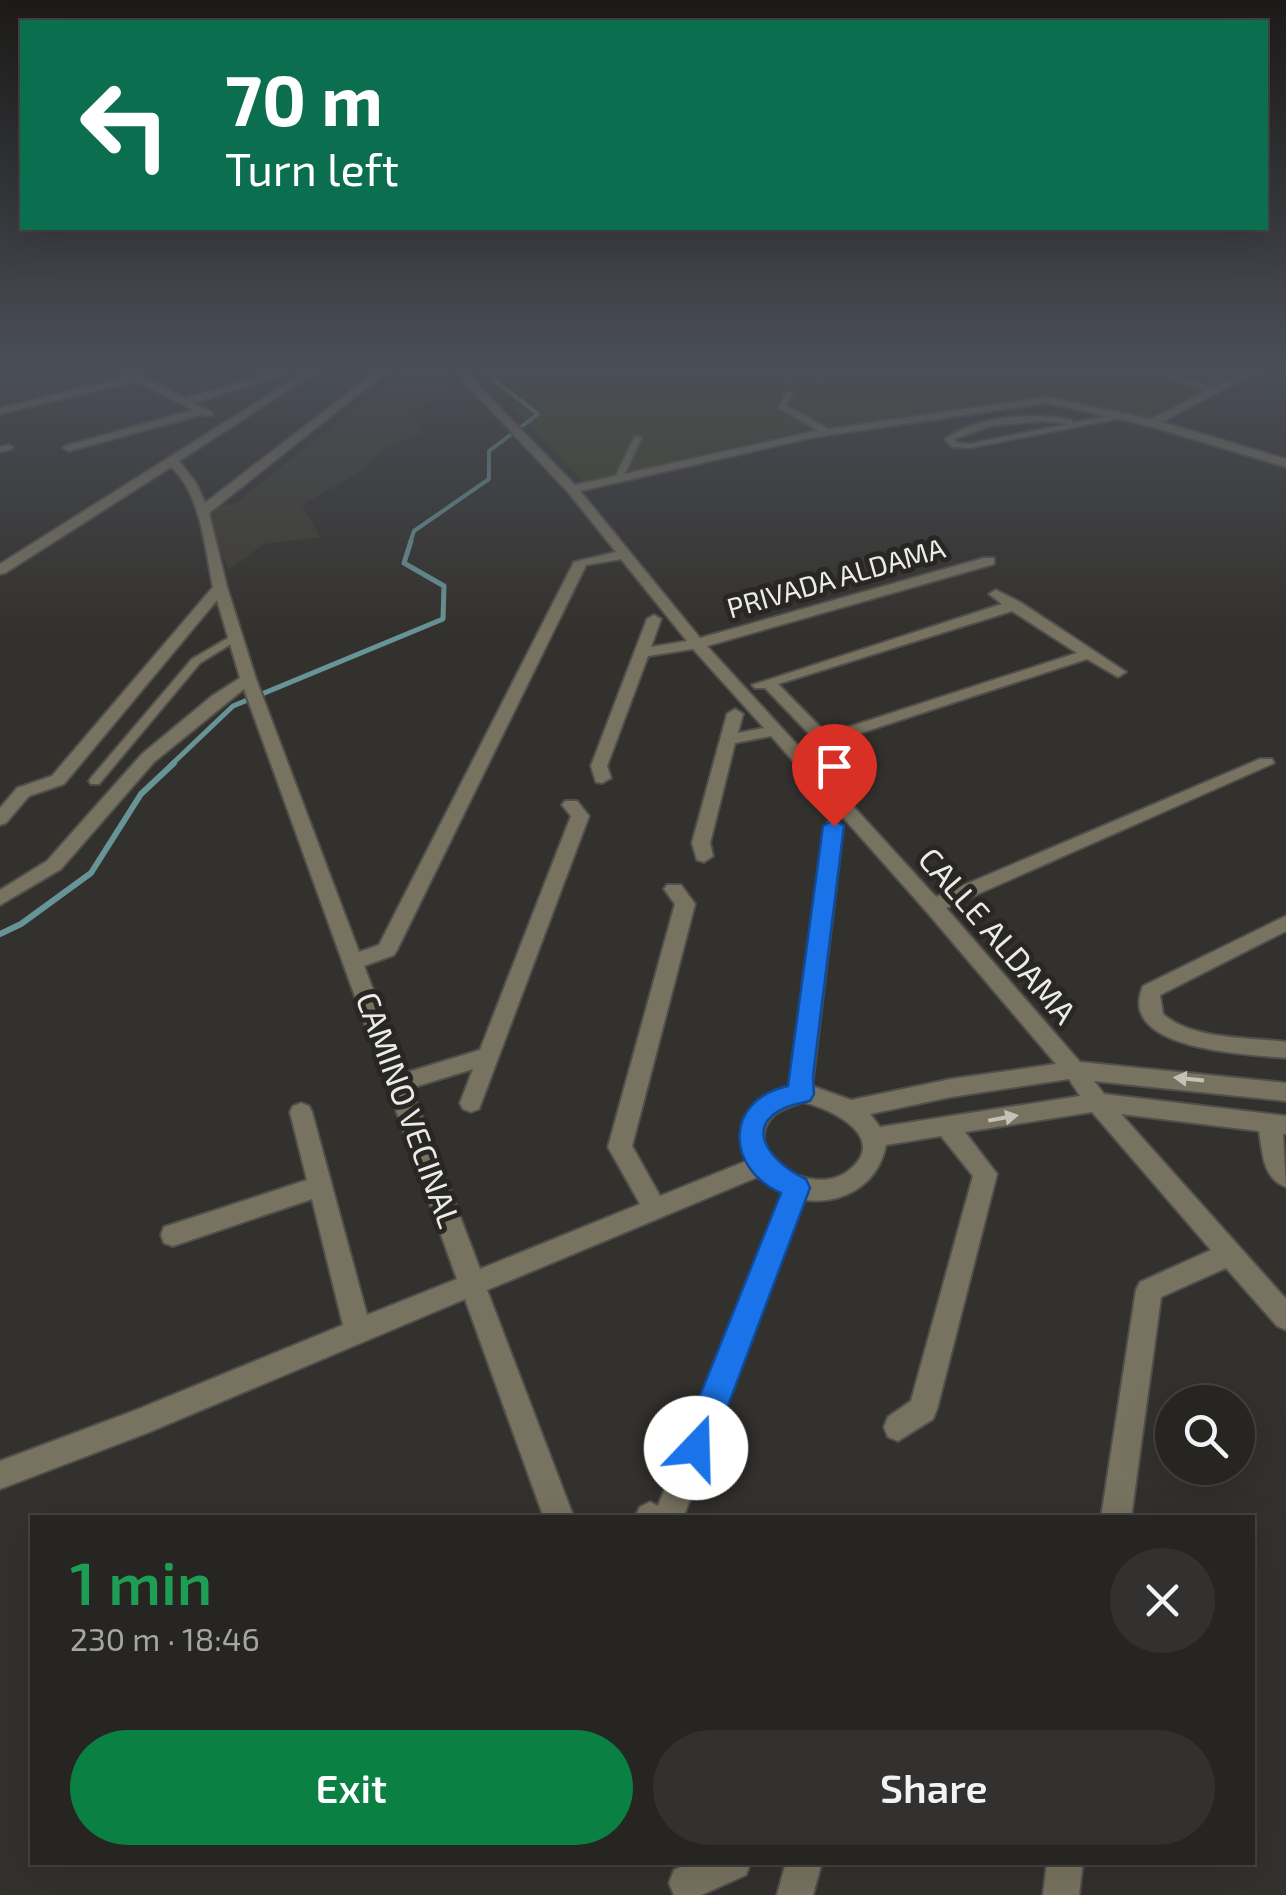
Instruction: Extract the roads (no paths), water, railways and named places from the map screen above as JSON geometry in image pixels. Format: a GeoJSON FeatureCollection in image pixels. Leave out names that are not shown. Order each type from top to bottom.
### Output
{"type":"FeatureCollection","features":[{"type":"Feature","properties":{"kind":"street"},"geometry":{"type":"LineString","coordinates":[[202,512],[271,458]]}},
{"type":"Feature","properties":{"kind":"street","name":"CALLE ALDAMA"},"geometry":{"type":"LineString","coordinates":[[544,458],[697,644],[753,687],[774,730],[938,904],[1220,1258],[1286,1318]]}},
{"type":"Feature","properties":{"kind":"street"},"geometry":{"type":"LineString","coordinates":[[572,489],[709,458]]}},
{"type":"Feature","properties":{"kind":"street"},"geometry":{"type":"LineString","coordinates":[[0,570],[170,460]]}},
{"type":"Feature","properties":{"kind":"street","name":"CAMINO VECINAL"},"geometry":{"type":"LineString","coordinates":[[170,460],[180,466],[202,512],[252,691],[557,1515]]}},
{"type":"Feature","properties":{"kind":"street"},"geometry":{"type":"LineString","coordinates":[[352,962],[387,950],[580,562],[624,554]]}},
{"type":"Feature","properties":{"kind":"street","name":"PRIVADA ALDAMA"},"geometry":{"type":"LineString","coordinates":[[641,653],[697,644],[989,561]]}},
{"type":"Feature","properties":{"kind":"street"},"geometry":{"type":"LineString","coordinates":[[0,819],[23,792],[58,780],[220,587]]}},
{"type":"Feature","properties":{"kind":"street"},"geometry":{"type":"LineString","coordinates":[[996,594],[1118,672]]}},
{"type":"Feature","properties":{"kind":"street"},"geometry":{"type":"LineString","coordinates":[[753,687],[1015,605]]}},
{"type":"Feature","properties":{"kind":"street"},"geometry":{"type":"LineString","coordinates":[[602,778],[599,766],[654,619]]}},
{"type":"Feature","properties":{"kind":"street"},"geometry":{"type":"LineString","coordinates":[[753,687],[824,740],[1088,654]]}},
{"type":"Feature","properties":{"kind":"street"},"geometry":{"type":"LineString","coordinates":[[0,899],[54,866],[148,758],[218,699],[252,691]]}},
{"type":"Feature","properties":{"kind":"street"},"geometry":{"type":"LineString","coordinates":[[704,856],[701,843],[735,714]]}},
{"type":"Feature","properties":{"kind":"street"},"geometry":{"type":"LineString","coordinates":[[728,740],[774,730]]}},
{"type":"Feature","properties":{"kind":"street"},"geometry":{"type":"LineString","coordinates":[[938,904],[1266,763]]}},
{"type":"Feature","properties":{"kind":"street"},"geometry":{"type":"LineString","coordinates":[[471,1104],[580,816],[571,805]]}},
{"type":"Feature","properties":{"kind":"street"},"geometry":{"type":"LineString","coordinates":[[794,1195],[761,1165],[752,1146],[752,1127],[762,1110],[801,1084],[834,826]]}},
{"type":"Feature","properties":{"kind":"street"},"geometry":{"type":"LineString","coordinates":[[655,1209],[620,1147],[684,904],[674,889]]}},
{"type":"Feature","properties":{"kind":"street"},"geometry":{"type":"LineString","coordinates":[[1286,923],[1150,991],[1149,1006],[1156,1022],[1178,1034],[1286,1050]]}},
{"type":"Feature","properties":{"kind":"street"},"geometry":{"type":"LineString","coordinates":[[399,1083],[489,1056]]}},
{"type":"Feature","properties":{"kind":"street"},"geometry":{"type":"LineString","coordinates":[[852,1109],[951,1088],[1074,1070],[1286,1092]]}},
{"type":"Feature","properties":{"kind":"street"},"geometry":{"type":"LineString","coordinates":[[794,1195],[854,1180],[866,1168],[872,1154],[872,1138],[852,1109],[801,1084]]}},
{"type":"Feature","properties":{"kind":"street"},"geometry":{"type":"LineString","coordinates":[[872,1138],[954,1136],[1096,1102],[1278,1124],[1278,1169],[1286,1177]]}},
{"type":"Feature","properties":{"kind":"street"},"geometry":{"type":"LineString","coordinates":[[301,1112],[358,1330]]}},
{"type":"Feature","properties":{"kind":"street"},"geometry":{"type":"LineString","coordinates":[[898,1427],[922,1409],[984,1174],[954,1136]]}},
{"type":"Feature","properties":{"kind":"street"},"geometry":{"type":"LineString","coordinates":[[0,1475],[137,1423],[761,1165]]}},
{"type":"Feature","properties":{"kind":"street"},"geometry":{"type":"LineString","coordinates":[[174,1236],[320,1186]]}},
{"type":"Feature","properties":{"kind":"street"},"geometry":{"type":"LineString","coordinates":[[669,1515],[794,1195]]}},
{"type":"Feature","properties":{"kind":"street"},"geometry":{"type":"LineString","coordinates":[[1116,1515],[1149,1290],[1220,1258]]}},
{"type":"Feature","properties":{"kind":"street"},"geometry":{"type":"LineString","coordinates":[[686,1880],[725,1865]]}},
{"type":"Feature","properties":{"kind":"street"},"geometry":{"type":"LineString","coordinates":[[795,1895],[803,1865]]}},
{"type":"Feature","properties":{"kind":"street"},"geometry":{"type":"LineString","coordinates":[[1060,1895],[1065,1865]]}},
{"type":"Feature","properties":{"kind":"lane"},"geometry":{"type":"LineString","coordinates":[[618,479],[628,458]]}},
{"type":"Feature","properties":{"kind":"lane"},"geometry":{"type":"LineString","coordinates":[[94,781],[196,661],[235,638]]}},
{"type":"Feature","properties":{"kind":"waterway"},"geometry":{"type":"LineString","coordinates":[[410,543],[414,531],[489,479],[489,458]]}},
{"type":"Feature","properties":{"kind":"waterway"},"geometry":{"type":"LineString","coordinates":[[171,765],[233,706],[443,619],[444,586],[404,563],[411,541]]}},
{"type":"Feature","properties":{"kind":"waterway"},"geometry":{"type":"LineString","coordinates":[[0,934],[21,924],[91,873],[141,794],[174,763]]}}]}
